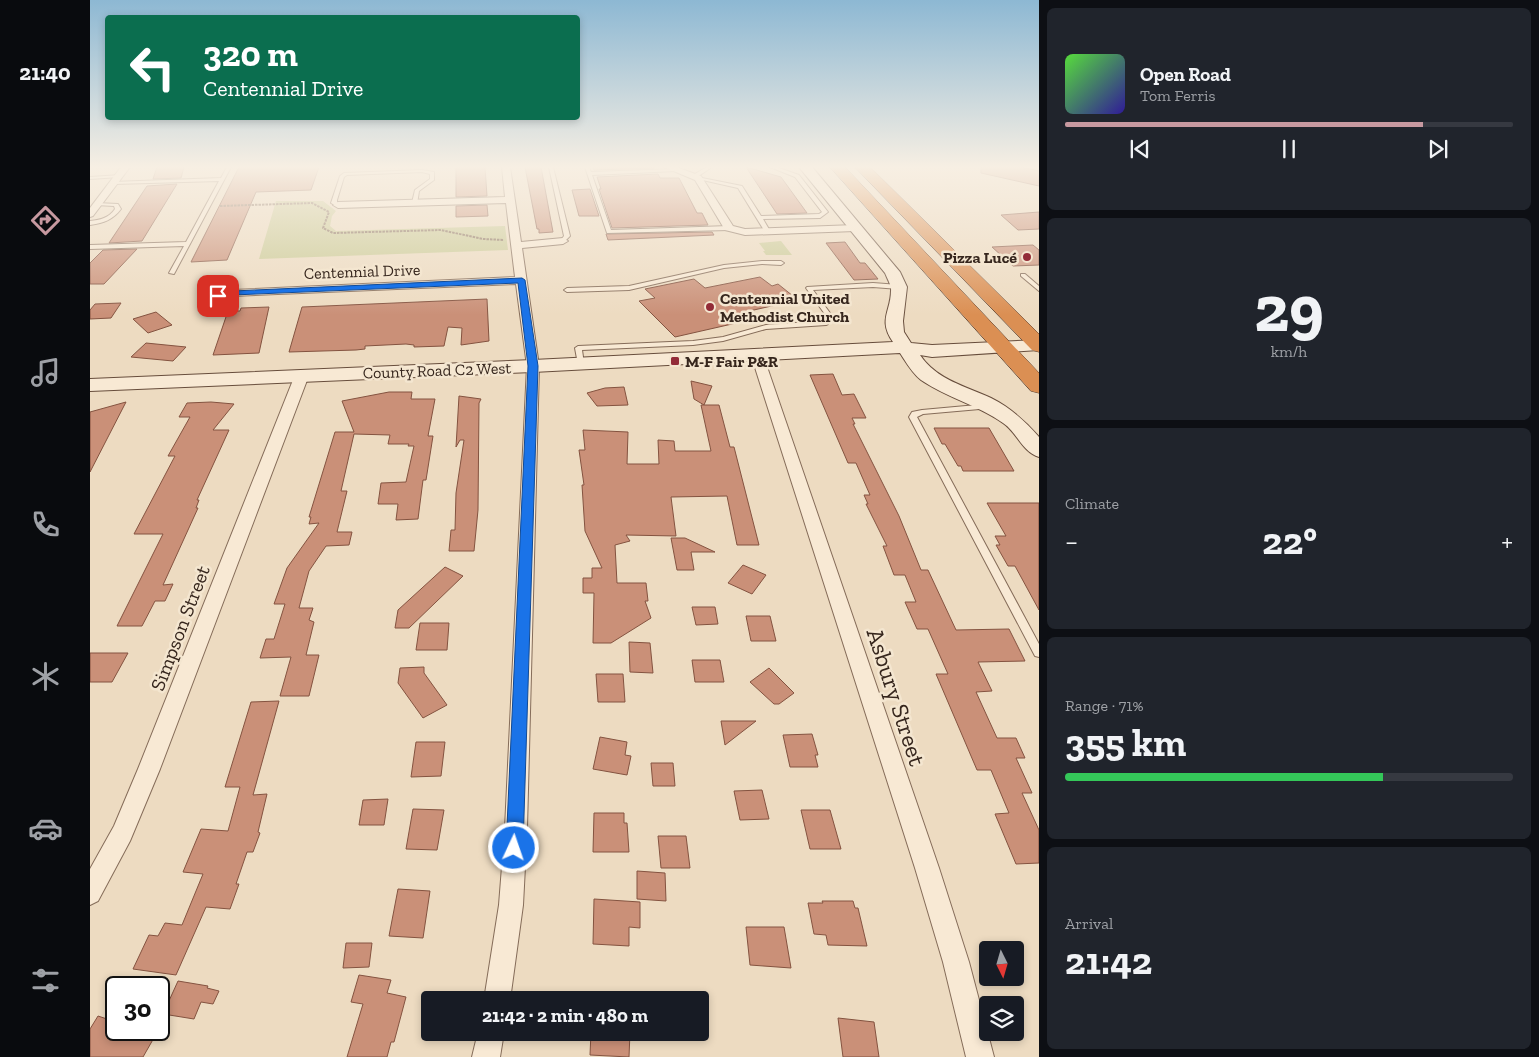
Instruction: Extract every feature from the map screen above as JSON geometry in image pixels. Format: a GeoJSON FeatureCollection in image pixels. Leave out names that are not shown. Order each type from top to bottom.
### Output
{"type":"FeatureCollection","features":[{"type":"Feature","properties":{"kind":"highway"},"geometry":{"type":"LineString","coordinates":[[883,216],[1039,386]]}},
{"type":"Feature","properties":{"kind":"highway"},"geometry":{"type":"LineString","coordinates":[[911,216],[1036,341]]}},
{"type":"Feature","properties":{"kind":"street"},"geometry":{"type":"LineString","coordinates":[[498,991],[511,905],[516,828],[533,366],[522,280],[513,242],[512,216]]}},
{"type":"Feature","properties":{"kind":"street"},"geometry":{"type":"LineString","coordinates":[[721,216],[729,228],[745,232],[855,228]]}},
{"type":"Feature","properties":{"kind":"street"},"geometry":{"type":"LineString","coordinates":[[845,216],[892,272],[899,287],[894,326],[895,332],[904,347],[927,375],[953,390],[990,406],[1013,420],[1039,450]]}},
{"type":"Feature","properties":{"kind":"street"},"geometry":{"type":"LineString","coordinates":[[513,242],[564,241]]}},
{"type":"Feature","properties":{"kind":"street","name":"Centennial Drive"},"geometry":{"type":"LineString","coordinates":[[204,299],[233,293],[522,280]]}},
{"type":"Feature","properties":{"kind":"street","name":"County Road C2 West"},"geometry":{"type":"LineString","coordinates":[[90,385],[581,364],[647,353],[757,355],[904,347],[932,351],[998,341],[1036,341]]}},
{"type":"Feature","properties":{"kind":"street","name":"Asbury Street"},"geometry":{"type":"LineString","coordinates":[[757,355],[927,868],[956,962],[980,1057]]}},
{"type":"Feature","properties":{"kind":"street","name":"Simpson Street"},"geometry":{"type":"LineString","coordinates":[[90,893],[122,833],[150,769],[302,375]]}},
{"type":"Feature","properties":{"kind":"street"},"geometry":{"type":"LineString","coordinates":[[486,1057],[489,1041]]}},
{"type":"Feature","properties":{"kind":"lane"},"geometry":{"type":"LineString","coordinates":[[90,223],[111,216]]}},
{"type":"Feature","properties":{"kind":"lane"},"geometry":{"type":"LineString","coordinates":[[172,273],[203,216]]}},
{"type":"Feature","properties":{"kind":"lane"},"geometry":{"type":"LineString","coordinates":[[562,216],[567,236],[564,241]]}},
{"type":"Feature","properties":{"kind":"lane"},"geometry":{"type":"LineString","coordinates":[[603,216],[608,232],[729,228]]}},
{"type":"Feature","properties":{"kind":"lane"},"geometry":{"type":"LineString","coordinates":[[767,231],[759,218],[810,216]]}},
{"type":"Feature","properties":{"kind":"lane"},"geometry":{"type":"LineString","coordinates":[[90,247],[188,244]]}},
{"type":"Feature","properties":{"kind":"lane"},"geometry":{"type":"LineString","coordinates":[[567,290],[628,288],[731,265],[762,262],[781,264]]}},
{"type":"Feature","properties":{"kind":"lane"},"geometry":{"type":"LineString","coordinates":[[1023,275],[1039,289]]}},
{"type":"Feature","properties":{"kind":"lane"},"geometry":{"type":"LineString","coordinates":[[647,353],[693,343],[723,339],[766,327],[826,322],[830,317],[809,288],[899,287]]}},
{"type":"Feature","properties":{"kind":"lane"},"geometry":{"type":"LineString","coordinates":[[990,406],[922,412],[915,414],[913,417],[1039,653]]}},
{"type":"Feature","properties":{"kind":"path"},"geometry":{"type":"LineString","coordinates":[[327,216],[323,228],[333,233],[441,230],[513,242]]}},
{"type":"Feature","properties":{"kind":"green space"},"geometry":{"type":"Polygon","coordinates":[[[272,216],[332,216],[330,226],[336,231],[505,226],[508,250],[259,259],[272,216]]]}},
{"type":"Feature","properties":{"kind":"green space"},"geometry":{"type":"Polygon","coordinates":[[[781,241],[792,255],[766,255],[759,243],[781,241]]]}},
{"type":"Feature","properties":{"kind":"building"},"geometry":{"type":"Polygon","coordinates":[[[127,216],[157,216],[142,241],[109,243],[127,216]]]}},
{"type":"Feature","properties":{"kind":"building"},"geometry":{"type":"Polygon","coordinates":[[[214,216],[246,216],[227,260],[191,262],[214,216]]]}},
{"type":"Feature","properties":{"kind":"building"},"geometry":{"type":"Polygon","coordinates":[[[535,216],[550,216],[553,232],[539,233],[539,229],[537,229],[535,216]]]}},
{"type":"Feature","properties":{"kind":"building"},"geometry":{"type":"Polygon","coordinates":[[[608,216],[704,216],[708,225],[612,228],[608,216]]]}},
{"type":"Feature","properties":{"kind":"building"},"geometry":{"type":"Polygon","coordinates":[[[1003,216],[1039,216],[1039,229],[1018,230],[1003,216]]]}},
{"type":"Feature","properties":{"kind":"building"},"geometry":{"type":"Polygon","coordinates":[[[712,232],[714,235],[608,240],[606,234],[712,232]]]}},
{"type":"Feature","properties":{"kind":"building"},"geometry":{"type":"Polygon","coordinates":[[[845,242],[860,263],[865,263],[878,279],[854,280],[826,243],[845,242]]]}},
{"type":"Feature","properties":{"kind":"building"},"geometry":{"type":"Polygon","coordinates":[[[1033,245],[1039,250],[1039,265],[1013,266],[992,247],[1033,245]]]}},
{"type":"Feature","properties":{"kind":"building"},"geometry":{"type":"Polygon","coordinates":[[[137,249],[104,284],[90,284],[90,263],[103,250],[137,249]]]}},
{"type":"Feature","properties":{"kind":"building","name":"Centennial United Methodist Church"},"geometry":{"type":"Polygon","coordinates":[[[760,277],[772,286],[778,284],[798,300],[745,312],[754,319],[675,337],[639,301],[655,298],[645,289],[694,279],[705,288],[760,277]]]}},
{"type":"Feature","properties":{"kind":"building"},"geometry":{"type":"Polygon","coordinates":[[[487,299],[489,341],[461,345],[462,328],[448,327],[444,346],[414,347],[414,345],[406,344],[365,346],[365,349],[356,350],[289,352],[302,307],[487,299]]]}},
{"type":"Feature","properties":{"kind":"building"},"geometry":{"type":"Polygon","coordinates":[[[121,303],[111,318],[90,319],[90,310],[95,304],[121,303]]]}},
{"type":"Feature","properties":{"kind":"building"},"geometry":{"type":"Polygon","coordinates":[[[269,307],[259,353],[213,355],[228,311],[240,311],[241,308],[269,307]]]}},
{"type":"Feature","properties":{"kind":"building"},"geometry":{"type":"Polygon","coordinates":[[[156,312],[172,325],[148,333],[133,319],[156,312]]]}},
{"type":"Feature","properties":{"kind":"building"},"geometry":{"type":"Polygon","coordinates":[[[146,343],[186,347],[173,361],[131,357],[146,343]]]}},
{"type":"Feature","properties":{"kind":"building"},"geometry":{"type":"Polygon","coordinates":[[[833,374],[842,395],[854,394],[866,418],[852,418],[855,424],[853,424],[899,516],[921,570],[928,570],[956,630],[1009,629],[1025,661],[978,662],[992,691],[976,692],[997,738],[1016,738],[1025,758],[1016,758],[1032,793],[1022,793],[1039,830],[1039,863],[1016,864],[995,814],[1009,813],[991,770],[977,770],[936,674],[948,674],[928,629],[917,629],[905,602],[916,602],[905,575],[894,575],[883,546],[887,546],[866,504],[868,504],[864,495],[870,495],[856,463],[848,463],[810,375],[833,374]]]}},
{"type":"Feature","properties":{"kind":"building"},"geometry":{"type":"Polygon","coordinates":[[[691,381],[712,386],[704,405],[694,399],[691,381]]]}},
{"type":"Feature","properties":{"kind":"building"},"geometry":{"type":"Polygon","coordinates":[[[624,387],[628,405],[597,406],[587,393],[605,388],[624,387]]]}},
{"type":"Feature","properties":{"kind":"building"},"geometry":{"type":"Polygon","coordinates":[[[389,392],[412,392],[411,399],[435,399],[428,436],[433,436],[426,480],[423,480],[418,519],[396,520],[398,504],[378,504],[381,483],[406,482],[414,446],[408,446],[409,444],[388,444],[390,435],[354,434],[341,491],[347,491],[337,532],[352,532],[349,545],[326,546],[309,571],[299,608],[313,608],[309,620],[314,622],[306,655],[319,655],[309,696],[280,696],[291,657],[260,658],[266,639],[274,639],[285,604],[274,604],[287,568],[319,523],[309,524],[311,517],[309,517],[335,432],[354,432],[342,401],[389,392]]]}},
{"type":"Feature","properties":{"kind":"building"},"geometry":{"type":"Polygon","coordinates":[[[459,396],[481,399],[479,403],[478,510],[474,551],[449,551],[451,530],[455,530],[456,493],[464,440],[460,440],[456,447],[459,396]]]}},
{"type":"Feature","properties":{"kind":"building"},"geometry":{"type":"Polygon","coordinates":[[[126,402],[90,472],[90,412],[126,402]]]}},
{"type":"Feature","properties":{"kind":"building"},"geometry":{"type":"Polygon","coordinates":[[[211,402],[234,404],[213,430],[229,430],[197,500],[199,500],[196,508],[198,508],[163,585],[173,584],[165,601],[155,601],[142,626],[117,626],[163,534],[134,534],[175,456],[168,456],[190,417],[179,417],[187,403],[211,402]]]}},
{"type":"Feature","properties":{"kind":"building"},"geometry":{"type":"Polygon","coordinates":[[[701,405],[719,405],[730,447],[734,447],[759,545],[737,545],[727,496],[671,497],[676,536],[626,535],[630,541],[615,545],[617,583],[646,583],[648,601],[645,601],[651,618],[611,643],[593,643],[594,593],[583,593],[583,578],[592,578],[592,568],[602,568],[585,531],[582,485],[584,485],[579,450],[585,450],[583,430],[628,432],[627,464],[659,464],[658,440],[674,441],[675,451],[711,451],[701,405]]]}},
{"type":"Feature","properties":{"kind":"building"},"geometry":{"type":"Polygon","coordinates":[[[934,428],[989,428],[1014,471],[963,471],[945,444],[942,444],[934,428]]]}},
{"type":"Feature","properties":{"kind":"building"},"geometry":{"type":"Polygon","coordinates":[[[987,503],[1039,503],[1039,610],[1015,566],[1008,566],[996,545],[1000,545],[995,536],[1006,536],[987,503]]]}},
{"type":"Feature","properties":{"kind":"building"},"geometry":{"type":"Polygon","coordinates":[[[671,538],[685,538],[715,552],[691,552],[694,570],[677,570],[671,538]]]}},
{"type":"Feature","properties":{"kind":"building"},"geometry":{"type":"Polygon","coordinates":[[[743,565],[766,575],[752,594],[728,583],[743,565]]]}},
{"type":"Feature","properties":{"kind":"building"},"geometry":{"type":"Polygon","coordinates":[[[445,567],[463,576],[409,628],[395,628],[398,610],[445,567]]]}},
{"type":"Feature","properties":{"kind":"building"},"geometry":{"type":"Polygon","coordinates":[[[692,607],[715,607],[718,624],[696,625],[692,607]]]}},
{"type":"Feature","properties":{"kind":"building"},"geometry":{"type":"Polygon","coordinates":[[[746,616],[770,616],[776,641],[751,641],[746,616]]]}},
{"type":"Feature","properties":{"kind":"building"},"geometry":{"type":"Polygon","coordinates":[[[420,623],[449,623],[447,650],[416,650],[420,623]]]}},
{"type":"Feature","properties":{"kind":"building"},"geometry":{"type":"Polygon","coordinates":[[[629,642],[650,643],[653,673],[630,672],[629,642]]]}},
{"type":"Feature","properties":{"kind":"building"},"geometry":{"type":"Polygon","coordinates":[[[90,653],[128,653],[112,682],[90,682],[90,653]]]}},
{"type":"Feature","properties":{"kind":"building"},"geometry":{"type":"Polygon","coordinates":[[[692,660],[720,660],[724,682],[695,682],[692,660]]]}},
{"type":"Feature","properties":{"kind":"building"},"geometry":{"type":"Polygon","coordinates":[[[424,667],[424,673],[447,705],[423,718],[398,683],[400,668],[424,667]]]}},
{"type":"Feature","properties":{"kind":"building"},"geometry":{"type":"Polygon","coordinates":[[[769,668],[794,693],[779,704],[774,704],[750,682],[769,668]]]}},
{"type":"Feature","properties":{"kind":"building"},"geometry":{"type":"Polygon","coordinates":[[[596,674],[623,674],[625,702],[598,702],[596,674]]]}},
{"type":"Feature","properties":{"kind":"building"},"geometry":{"type":"Polygon","coordinates":[[[279,701],[253,795],[267,794],[258,832],[260,833],[253,852],[247,852],[230,909],[206,907],[176,975],[133,969],[149,935],[158,936],[165,923],[182,925],[203,874],[183,872],[201,829],[228,831],[240,787],[225,787],[251,702],[279,701]]]}},
{"type":"Feature","properties":{"kind":"building"},"geometry":{"type":"Polygon","coordinates":[[[721,721],[756,721],[725,745],[721,721]]]}},
{"type":"Feature","properties":{"kind":"building"},"geometry":{"type":"Polygon","coordinates":[[[812,734],[818,755],[815,755],[818,767],[790,767],[783,735],[812,734]]]}},
{"type":"Feature","properties":{"kind":"building"},"geometry":{"type":"Polygon","coordinates":[[[600,737],[627,742],[625,755],[631,756],[627,775],[593,769],[600,737]]]}},
{"type":"Feature","properties":{"kind":"building"},"geometry":{"type":"Polygon","coordinates":[[[416,742],[445,742],[441,776],[411,777],[416,742]]]}},
{"type":"Feature","properties":{"kind":"building"},"geometry":{"type":"Polygon","coordinates":[[[651,763],[673,763],[675,786],[653,786],[651,763]]]}},
{"type":"Feature","properties":{"kind":"building"},"geometry":{"type":"Polygon","coordinates":[[[762,790],[769,819],[740,820],[734,791],[762,790]]]}},
{"type":"Feature","properties":{"kind":"building"},"geometry":{"type":"Polygon","coordinates":[[[388,799],[384,825],[359,825],[363,800],[388,799]]]}},
{"type":"Feature","properties":{"kind":"building"},"geometry":{"type":"Polygon","coordinates":[[[413,809],[444,810],[437,850],[406,849],[413,809]]]}},
{"type":"Feature","properties":{"kind":"building"},"geometry":{"type":"Polygon","coordinates":[[[801,810],[830,810],[841,849],[810,849],[801,810]]]}},
{"type":"Feature","properties":{"kind":"building"},"geometry":{"type":"Polygon","coordinates":[[[594,813],[624,813],[624,823],[627,823],[629,852],[593,852],[594,813]]]}},
{"type":"Feature","properties":{"kind":"building"},"geometry":{"type":"Polygon","coordinates":[[[658,836],[686,836],[690,868],[661,868],[658,836]]]}},
{"type":"Feature","properties":{"kind":"building"},"geometry":{"type":"Polygon","coordinates":[[[637,871],[665,873],[666,901],[637,899],[637,871]]]}},
{"type":"Feature","properties":{"kind":"building"},"geometry":{"type":"Polygon","coordinates":[[[398,889],[430,891],[423,938],[389,936],[398,889]]]}},
{"type":"Feature","properties":{"kind":"building"},"geometry":{"type":"Polygon","coordinates":[[[594,899],[640,902],[640,928],[629,927],[629,946],[593,944],[594,899]]]}},
{"type":"Feature","properties":{"kind":"building"},"geometry":{"type":"Polygon","coordinates":[[[822,901],[853,901],[855,908],[858,908],[867,946],[828,945],[826,935],[814,934],[808,903],[823,903],[822,901]]]}},
{"type":"Feature","properties":{"kind":"building"},"geometry":{"type":"Polygon","coordinates":[[[746,927],[784,927],[791,968],[750,965],[746,927]]]}},
{"type":"Feature","properties":{"kind":"building"},"geometry":{"type":"Polygon","coordinates":[[[346,943],[372,943],[369,967],[343,968],[346,943]]]}},
{"type":"Feature","properties":{"kind":"building"},"geometry":{"type":"Polygon","coordinates":[[[359,975],[391,980],[387,993],[406,997],[394,1042],[391,1042],[387,1057],[347,1057],[363,1004],[351,1002],[359,975]]]}},
{"type":"Feature","properties":{"kind":"building"},"geometry":{"type":"Polygon","coordinates":[[[178,981],[208,986],[207,988],[219,991],[213,1004],[201,1002],[194,1019],[170,1015],[170,999],[178,981]]]}},
{"type":"Feature","properties":{"kind":"building"},"geometry":{"type":"Polygon","coordinates":[[[98,1016],[105,1018],[105,1041],[152,1041],[143,1057],[90,1057],[90,1029],[98,1016]]]}},
{"type":"Feature","properties":{"kind":"building"},"geometry":{"type":"Polygon","coordinates":[[[838,1018],[874,1022],[879,1057],[843,1057],[838,1018]]]}},
{"type":"Feature","properties":{"kind":"building"},"geometry":{"type":"Polygon","coordinates":[[[591,1041],[630,1041],[629,1057],[590,1055],[591,1041]]]}},
{"type":"Feature","properties":{"kind":"place","name":"Pizza Lucé"},"geometry":{"type":"Point","coordinates":[1027,257]}},
{"type":"Feature","properties":{"kind":"place","name":"Centennial United Methodist Church"},"geometry":{"type":"Point","coordinates":[710,307]}},
{"type":"Feature","properties":{"kind":"place","name":"M-F Fair P&R"},"geometry":{"type":"Point","coordinates":[675,361]}},
{"type":"Feature","properties":{"kind":"route"},"geometry":{"type":"LineString","coordinates":[[218,296],[233,293],[522,280],[533,366],[514,848]]}}]}
